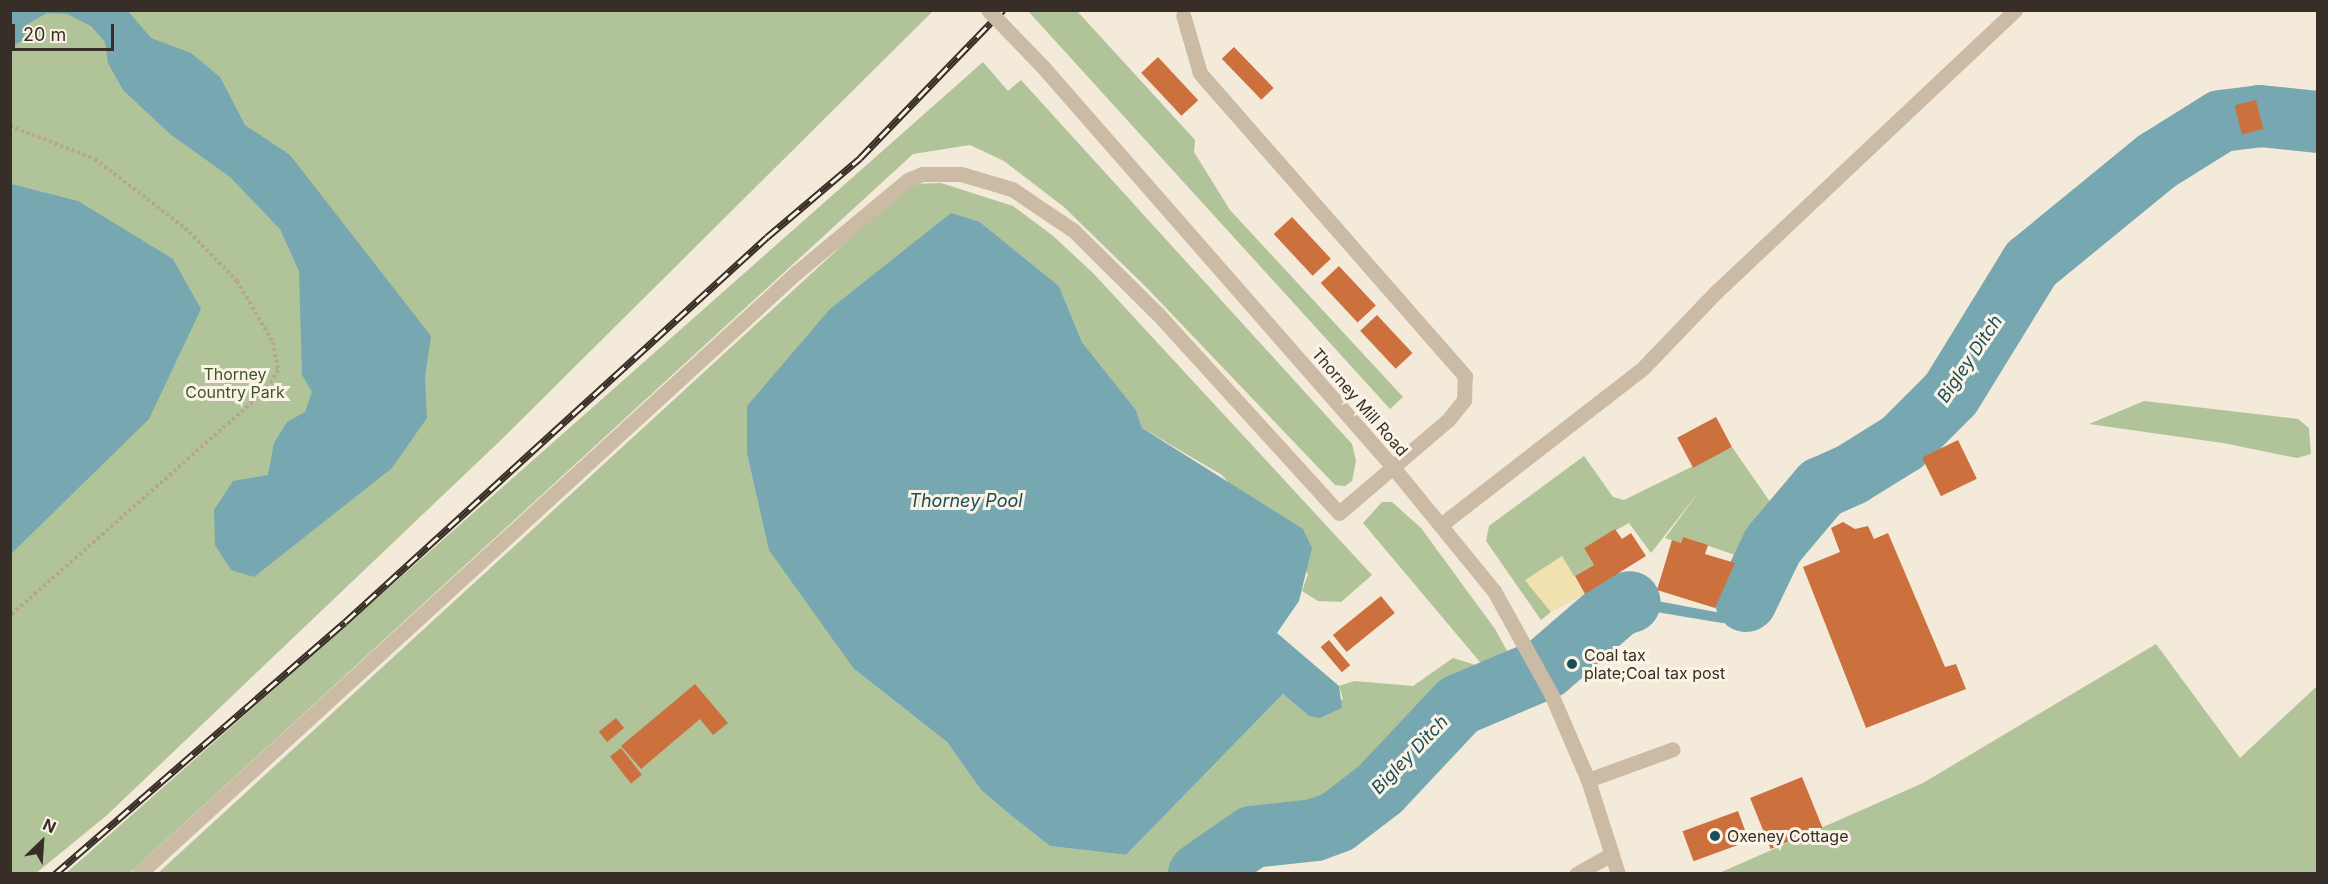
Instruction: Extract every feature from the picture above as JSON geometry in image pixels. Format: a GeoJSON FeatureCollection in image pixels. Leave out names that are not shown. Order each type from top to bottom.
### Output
{"type":"FeatureCollection","features":[{"type":"Feature","properties":{"kind":"street","name":"Thorney Mill Road"},"geometry":{"type":"LineString","coordinates":[[988,10],[1042,67],[1392,466],[1442,524],[1494,591],[1551,694],[1588,780],[1618,873]]}},
{"type":"Feature","properties":{"kind":"street"},"geometry":{"type":"LineString","coordinates":[[1442,524],[1643,368],[1716,292],[2015,10]]}},
{"type":"Feature","properties":{"kind":"street"},"geometry":{"type":"LineString","coordinates":[[139,873],[797,272],[908,180],[922,174],[961,174],[1012,189],[1074,231],[1157,313],[1339,513],[1456,411],[1464,400],[1466,376],[1200,73],[1183,15]]}},
{"type":"Feature","properties":{"kind":"street"},"geometry":{"type":"LineString","coordinates":[[1588,780],[1673,749]]}},
{"type":"Feature","properties":{"kind":"street"},"geometry":{"type":"LineString","coordinates":[[1576,873],[1612,854]]}},
{"type":"Feature","properties":{"kind":"path"},"geometry":{"type":"LineString","coordinates":[[10,126],[95,159],[185,228],[237,281],[273,342],[278,370],[266,390],[10,616]]}},
{"type":"Feature","properties":{"kind":"green space","name":"Thorney Country Park"},"geometry":{"type":"Polygon","coordinates":[[[10,11],[933,11],[503,438],[106,816],[35,874],[10,873],[10,11]]]}},
{"type":"Feature","properties":{"kind":"green space"},"geometry":{"type":"Polygon","coordinates":[[[1028,11],[1077,11],[1195,140],[1194,152],[1230,210],[1403,397],[1390,409],[1028,11]]]}},
{"type":"Feature","properties":{"kind":"green space"},"geometry":{"type":"Polygon","coordinates":[[[983,62],[1008,91],[1021,80],[1352,444],[1356,461],[1352,481],[1345,486],[1335,485],[1145,286],[1064,207],[1004,161],[970,145],[913,154],[130,873],[65,874],[983,62]]]}},
{"type":"Feature","properties":{"kind":"green space"},"geometry":{"type":"Polygon","coordinates":[[[941,183],[1013,206],[1052,235],[1093,273],[1372,575],[1341,602],[1318,601],[1302,591],[1308,574],[1222,475],[1142,428],[1136,410],[1082,342],[1059,286],[980,222],[854,669],[947,742],[981,790],[1014,818],[1050,846],[1126,855],[1283,694],[1308,715],[1343,699],[1339,686],[1354,681],[1413,686],[1453,658],[1485,668],[1363,523],[1382,502],[1392,502],[1421,528],[1495,629],[1518,671],[1448,700],[1421,736],[1377,783],[1335,812],[1308,824],[1262,828],[1232,840],[1212,873],[157,874],[909,184],[941,183]]]}},
{"type":"Feature","properties":{"kind":"green space"},"geometry":{"type":"Polygon","coordinates":[[[2144,401],[2298,419],[2309,428],[2311,454],[2297,458],[2223,443],[2089,424],[2144,401]]]}},
{"type":"Feature","properties":{"kind":"green space"},"geometry":{"type":"Polygon","coordinates":[[[1732,447],[1782,519],[1766,533],[1753,560],[1753,571],[1738,601],[1715,608],[1722,586],[1728,587],[1738,556],[1683,537],[1681,543],[1665,538],[1701,489],[1651,553],[1629,523],[1584,548],[1594,565],[1575,576],[1526,581],[1551,612],[1541,620],[1486,541],[1489,526],[1584,456],[1613,497],[1624,500],[1732,447]]]}},
{"type":"Feature","properties":{"kind":"green space"},"geometry":{"type":"Polygon","coordinates":[[[2156,644],[2240,758],[2317,686],[2317,873],[1717,874],[1923,783],[2156,644]]]}},
{"type":"Feature","properties":{"kind":"sand"},"geometry":{"type":"Polygon","coordinates":[[[1562,556],[1585,594],[1551,612],[1525,580],[1562,556]]]}},
{"type":"Feature","properties":{"kind":"water"},"geometry":{"type":"Polygon","coordinates":[[[10,11],[128,11],[151,38],[191,53],[220,77],[245,125],[290,155],[431,336],[425,377],[427,418],[392,468],[254,577],[231,570],[215,545],[214,510],[233,481],[268,475],[274,443],[287,422],[305,412],[312,392],[302,375],[299,271],[280,229],[230,177],[170,134],[123,90],[108,63],[105,42],[91,26],[67,14],[47,13],[26,25],[23,40],[12,47],[10,11]]]}},
{"type":"Feature","properties":{"kind":"water"},"geometry":{"type":"Polygon","coordinates":[[[11,184],[78,201],[173,259],[201,309],[149,419],[11,554],[11,184]]]}},
{"type":"Feature","properties":{"kind":"water","name":"Thorney Pool"},"geometry":{"type":"Polygon","coordinates":[[[951,213],[980,222],[1059,286],[1082,342],[1136,410],[1142,428],[1303,529],[1312,548],[1299,601],[1277,633],[1339,686],[1342,708],[1320,718],[1309,716],[1283,694],[1126,855],[1050,846],[981,790],[947,742],[854,669],[769,550],[747,453],[747,406],[830,309],[951,213]]]}},
{"type":"Feature","properties":{"kind":"water"},"geometry":{"type":"Polygon","coordinates":[[[1782,519],[1792,532],[1736,621],[1722,623],[1638,609],[1619,614],[1567,661],[1556,642],[1631,596],[1721,613],[1732,608],[1753,571],[1754,552],[1766,533],[1782,519]]]}},
{"type":"Feature","properties":{"kind":"building"},"geometry":{"type":"Polygon","coordinates":[[[1234,47],[1274,88],[1261,100],[1222,59],[1234,47]]]}},
{"type":"Feature","properties":{"kind":"building"},"geometry":{"type":"Polygon","coordinates":[[[1158,57],[1198,100],[1181,116],[1141,73],[1158,57]]]}},
{"type":"Feature","properties":{"kind":"building"},"geometry":{"type":"Polygon","coordinates":[[[2256,100],[2263,129],[2242,134],[2235,105],[2256,100]]]}},
{"type":"Feature","properties":{"kind":"building"},"geometry":{"type":"Polygon","coordinates":[[[1292,217],[1331,259],[1313,276],[1274,234],[1292,217]]]}},
{"type":"Feature","properties":{"kind":"building"},"geometry":{"type":"Polygon","coordinates":[[[1339,266],[1376,305],[1358,323],[1321,283],[1339,266]]]}},
{"type":"Feature","properties":{"kind":"building"},"geometry":{"type":"Polygon","coordinates":[[[1377,315],[1412,353],[1396,369],[1360,331],[1377,315]]]}},
{"type":"Feature","properties":{"kind":"building"},"geometry":{"type":"Polygon","coordinates":[[[1716,417],[1732,447],[1693,468],[1677,438],[1716,417]]]}},
{"type":"Feature","properties":{"kind":"building"},"geometry":{"type":"Polygon","coordinates":[[[1958,440],[1977,479],[1941,496],[1922,458],[1958,440]]]}},
{"type":"Feature","properties":{"kind":"building"},"geometry":{"type":"Polygon","coordinates":[[[1843,522],[1855,529],[1868,526],[1874,539],[1888,533],[1945,667],[1956,664],[1966,689],[1866,728],[1803,567],[1840,552],[1831,528],[1843,522]]]}},
{"type":"Feature","properties":{"kind":"building"},"geometry":{"type":"Polygon","coordinates":[[[1615,529],[1622,539],[1631,533],[1646,556],[1585,594],[1575,576],[1594,565],[1584,548],[1615,529]]]}},
{"type":"Feature","properties":{"kind":"building"},"geometry":{"type":"Polygon","coordinates":[[[1683,537],[1708,545],[1705,554],[1735,563],[1715,608],[1657,590],[1672,540],[1681,543],[1683,537]]]}},
{"type":"Feature","properties":{"kind":"building"},"geometry":{"type":"Polygon","coordinates":[[[1381,596],[1395,613],[1347,652],[1333,635],[1381,596]]]}},
{"type":"Feature","properties":{"kind":"building"},"geometry":{"type":"Polygon","coordinates":[[[1329,640],[1350,665],[1342,672],[1321,647],[1329,640]]]}},
{"type":"Feature","properties":{"kind":"building"},"geometry":{"type":"Polygon","coordinates":[[[695,684],[728,723],[713,735],[700,719],[641,769],[621,746],[695,684]]]}},
{"type":"Feature","properties":{"kind":"building"},"geometry":{"type":"Polygon","coordinates":[[[616,718],[624,728],[607,742],[599,732],[616,718]]]}},
{"type":"Feature","properties":{"kind":"building"},"geometry":{"type":"Polygon","coordinates":[[[621,748],[642,775],[631,783],[610,757],[621,748]]]}},
{"type":"Feature","properties":{"kind":"building"},"geometry":{"type":"Polygon","coordinates":[[[1802,777],[1823,828],[1771,849],[1750,798],[1802,777]]]}},
{"type":"Feature","properties":{"kind":"building","name":"Oxeney Cottage"},"geometry":{"type":"Polygon","coordinates":[[[1738,811],[1749,841],[1694,861],[1683,831],[1738,811]]]}},
{"type":"Feature","properties":{"kind":"waterway","name":"Bigley Ditch"},"geometry":{"type":"LineString","coordinates":[[1746,601],[1773,545],[1821,488],[1852,474],[1902,443],[1951,394],[2031,264],[2157,161],[2221,121],[2260,116],[2318,122]]}},
{"type":"Feature","properties":{"kind":"waterway","name":"Bigley Ditch"},"geometry":{"type":"LineString","coordinates":[[1199,874],[1252,837],[1315,830],[1337,822],[1380,789],[1459,705],[1546,668],[1619,605],[1630,602]]}},
{"type":"Feature","properties":{"kind":"railway"},"geometry":{"type":"LineString","coordinates":[[55,874],[345,622],[767,237],[860,158],[1003,10]]}},
{"type":"Feature","properties":{"kind":"place","name":"Coal tax plate;Coal tax post"},"geometry":{"type":"Point","coordinates":[1572,664]}},
{"type":"Feature","properties":{"kind":"place","name":"Oxeney Cottage"},"geometry":{"type":"Point","coordinates":[1715,836]}}]}
